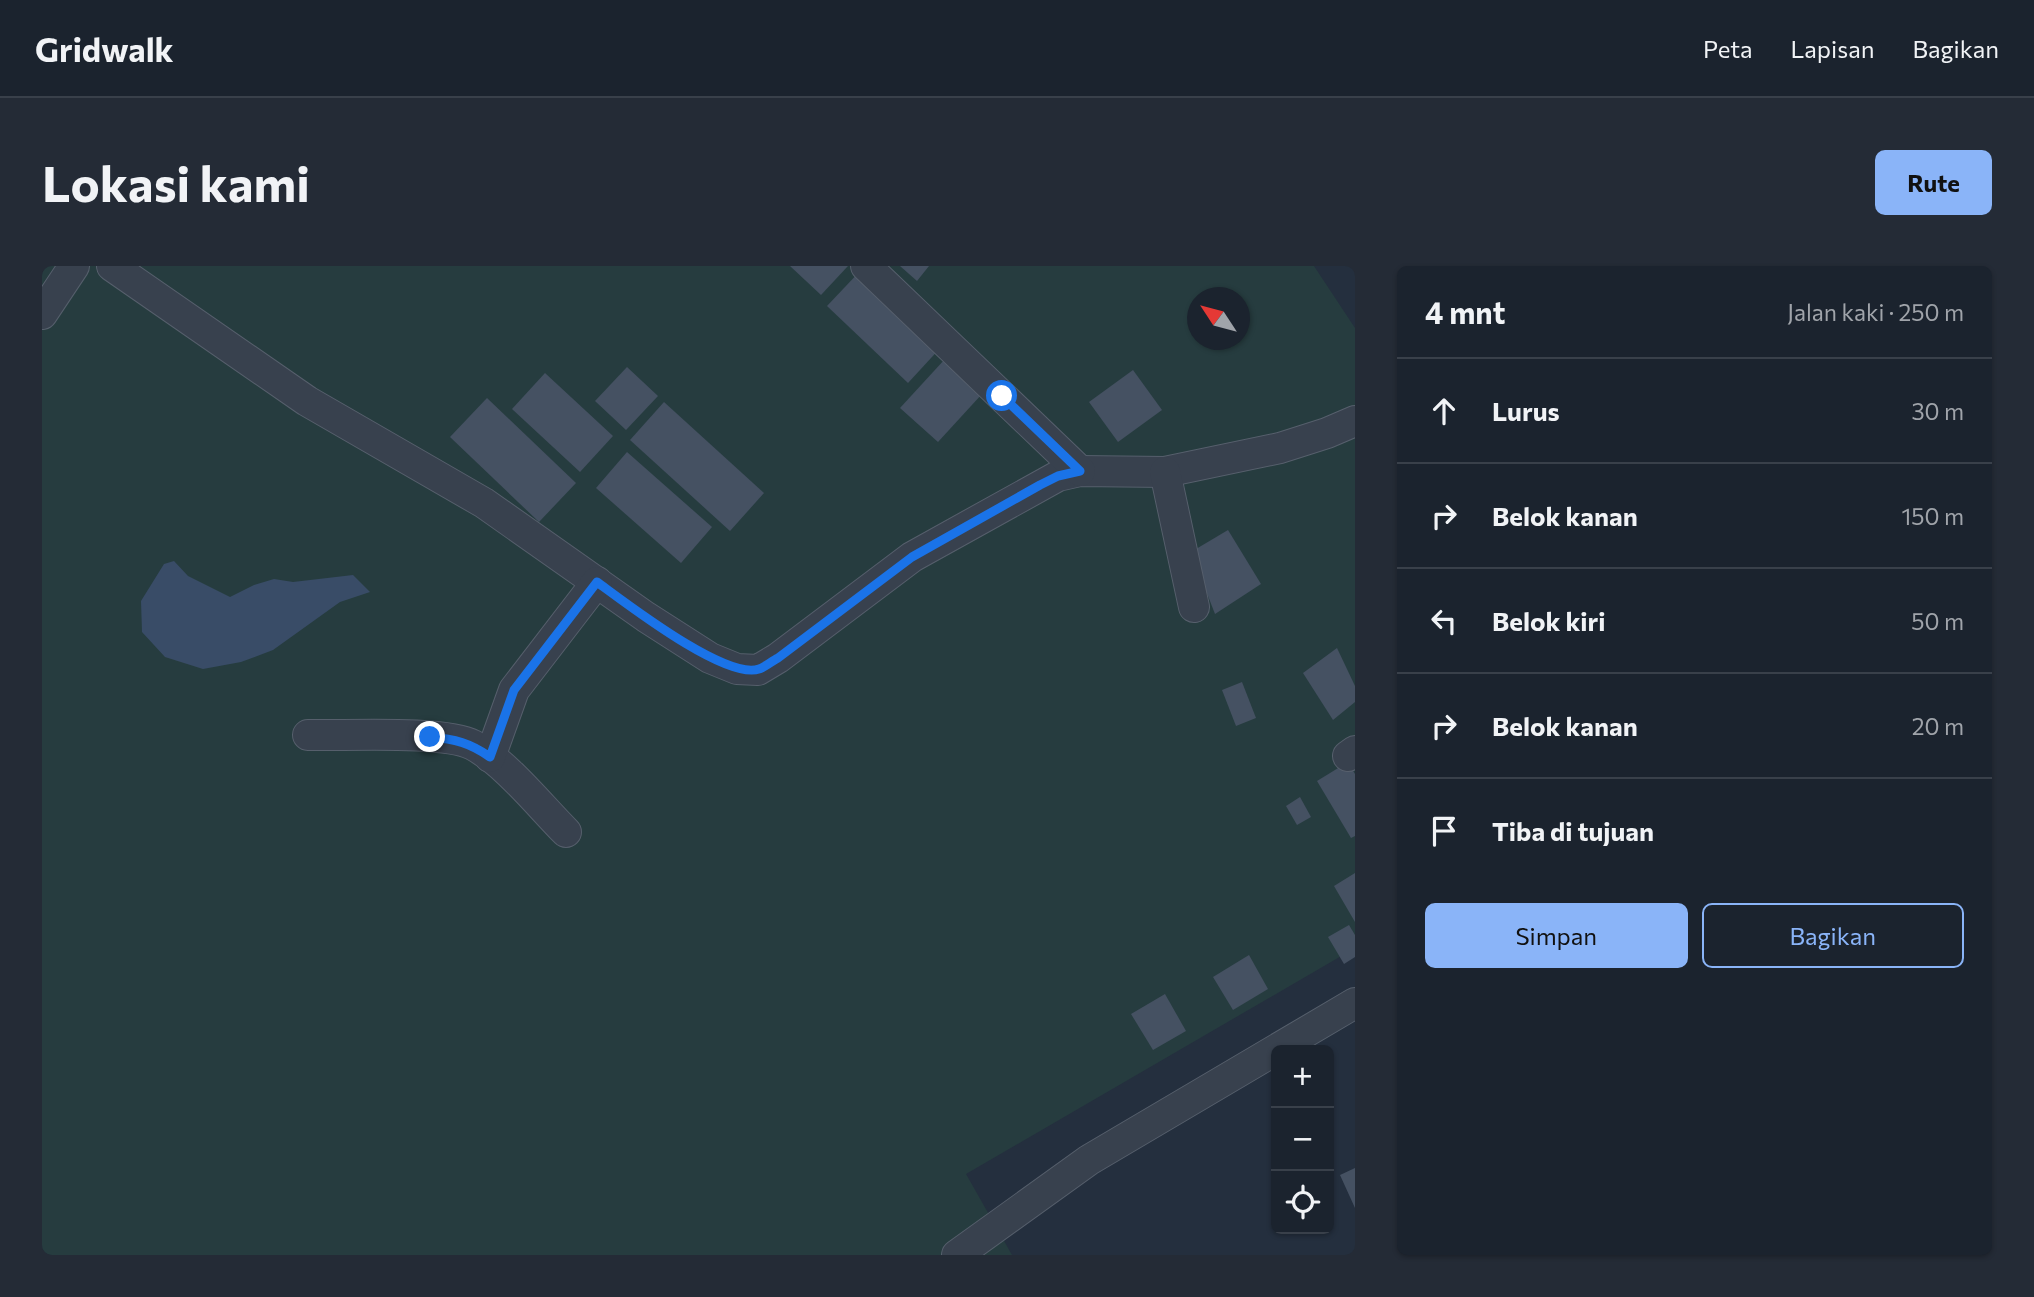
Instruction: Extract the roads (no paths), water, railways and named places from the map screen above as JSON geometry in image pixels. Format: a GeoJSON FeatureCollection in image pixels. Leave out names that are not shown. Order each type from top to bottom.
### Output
{"type":"FeatureCollection","features":[{"type":"Feature","properties":{"kind":"street"},"geometry":{"type":"LineString","coordinates":[[42,314],[74,266]]}},
{"type":"Feature","properties":{"kind":"street"},"geometry":{"type":"LineString","coordinates":[[112,266],[307,401],[484,503],[710,658],[737,669],[758,670],[778,658],[912,557],[1058,476],[1080,471],[1165,472],[1280,448],[1355,421]]}},
{"type":"Feature","properties":{"kind":"street"},"geometry":{"type":"LineString","coordinates":[[866,266],[1080,471]]}},
{"type":"Feature","properties":{"kind":"street"},"geometry":{"type":"LineString","coordinates":[[1165,472],[1194,607]]}},
{"type":"Feature","properties":{"kind":"street"},"geometry":{"type":"LineString","coordinates":[[490,757],[514,690],[597,582]]}},
{"type":"Feature","properties":{"kind":"street"},"geometry":{"type":"LineString","coordinates":[[308,735],[456,739],[471,744],[490,757],[566,832]]}},
{"type":"Feature","properties":{"kind":"street"},"geometry":{"type":"LineString","coordinates":[[957,1255],[1089,1160],[1355,1003]]}},
{"type":"Feature","properties":{"kind":"water"},"geometry":{"type":"Polygon","coordinates":[[[174,561],[188,576],[230,597],[274,579],[293,582],[353,575],[370,592],[340,602],[273,650],[241,662],[203,669],[165,657],[142,632],[141,601],[164,564],[174,561]]]}}]}
